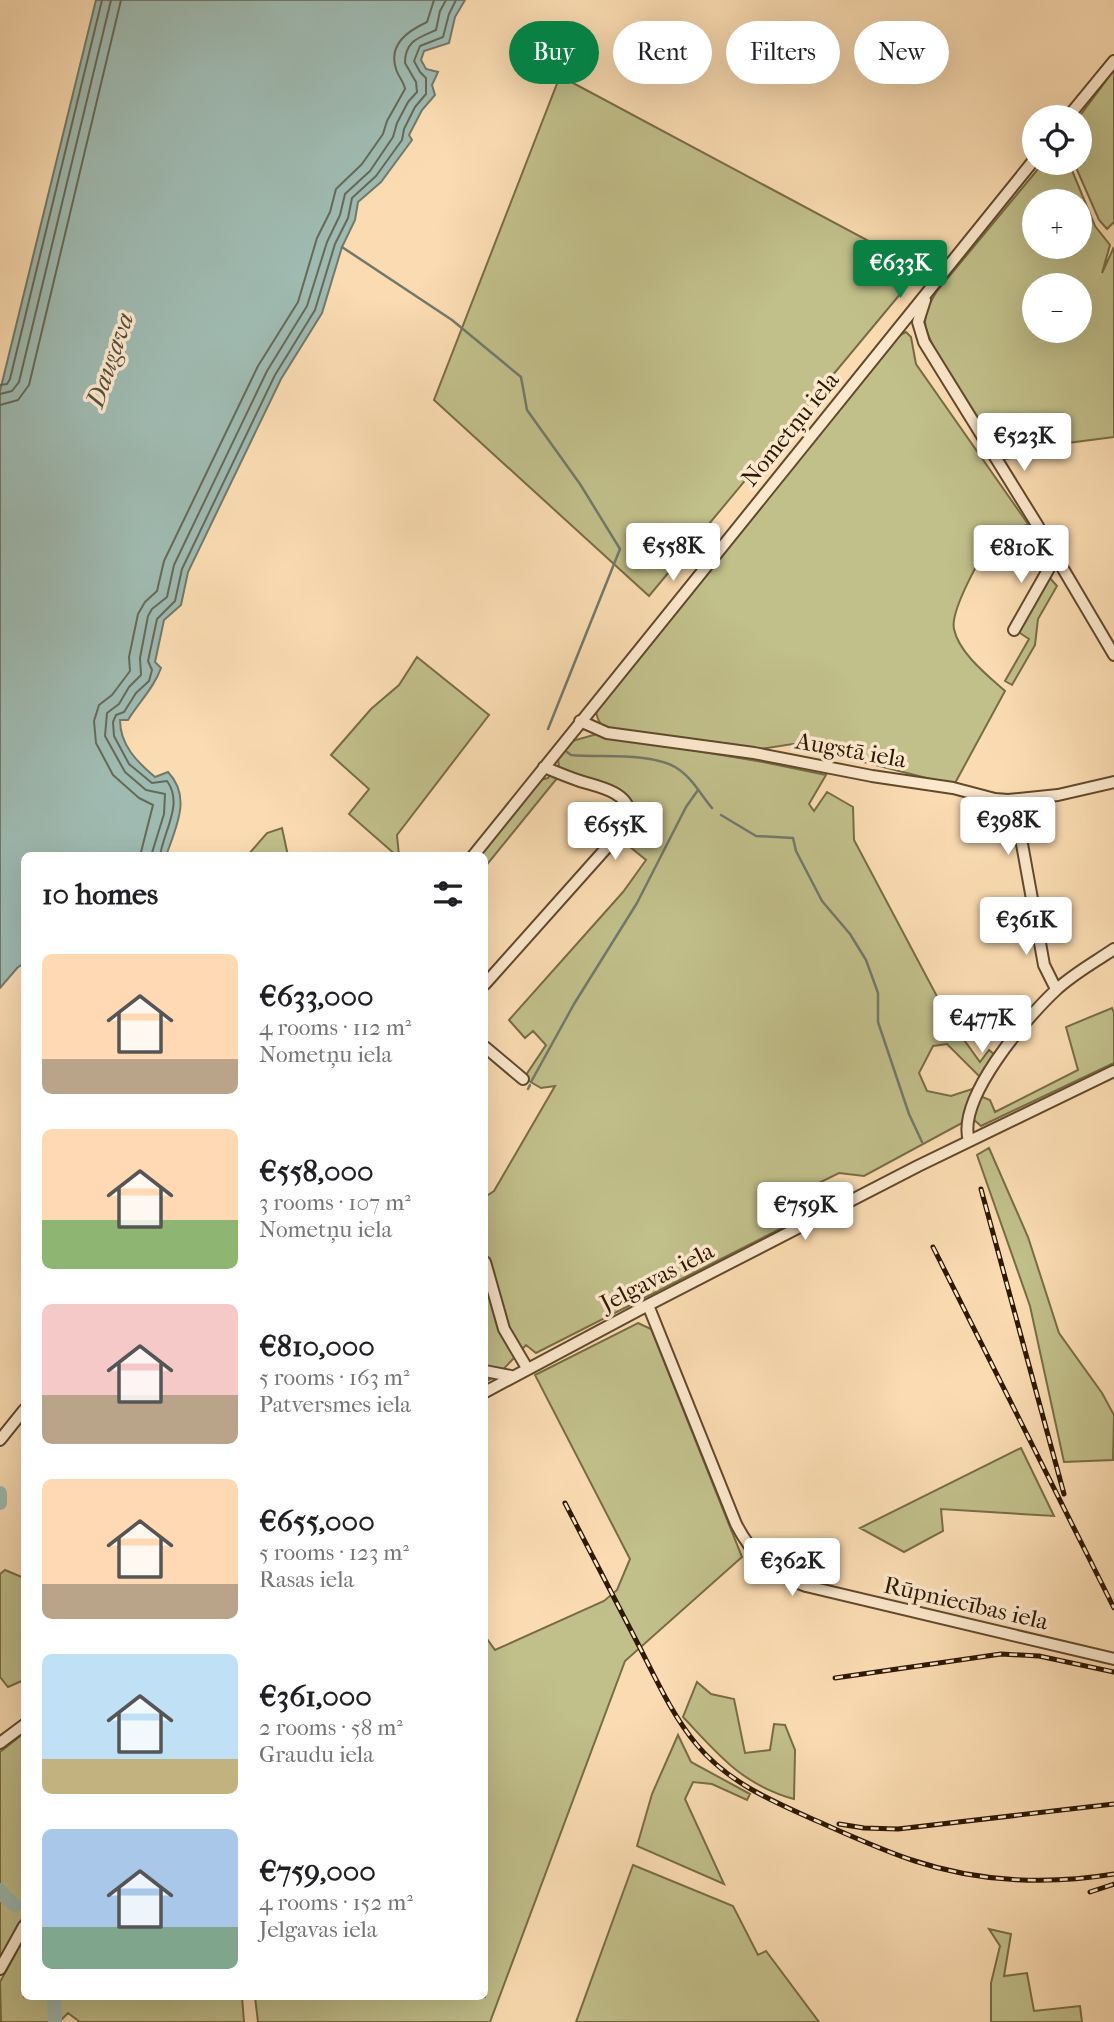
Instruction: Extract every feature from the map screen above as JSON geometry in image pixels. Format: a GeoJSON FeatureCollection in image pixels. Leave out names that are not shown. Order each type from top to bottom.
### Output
{"type":"FeatureCollection","features":[{"type":"Feature","properties":{"kind":"street"},"geometry":{"type":"LineString","coordinates":[[1078,105],[1114,61]]}},
{"type":"Feature","properties":{"kind":"street","name":"Nometņu iela"},"geometry":{"type":"LineString","coordinates":[[476,852],[1022,175]]}},
{"type":"Feature","properties":{"kind":"street"},"geometry":{"type":"LineString","coordinates":[[928,292],[918,322],[924,342],[1114,654]]}},
{"type":"Feature","properties":{"kind":"street"},"geometry":{"type":"LineString","coordinates":[[1014,630],[1056,556]]}},
{"type":"Feature","properties":{"kind":"street","name":"Augstā iela"},"geometry":{"type":"LineString","coordinates":[[580,721],[607,733],[754,754],[953,788],[995,799],[1014,800],[1072,793],[1114,782]]}},
{"type":"Feature","properties":{"kind":"street"},"geometry":{"type":"LineString","coordinates":[[488,981],[617,836],[629,813],[627,804],[617,795],[598,785],[544,767]]}},
{"type":"Feature","properties":{"kind":"street"},"geometry":{"type":"LineString","coordinates":[[1014,800],[1044,965],[1056,989]]}},
{"type":"Feature","properties":{"kind":"street"},"geometry":{"type":"LineString","coordinates":[[969,1141],[966,1129],[978,1091],[1016,1034],[1056,989],[1114,949]]}},
{"type":"Feature","properties":{"kind":"street"},"geometry":{"type":"LineString","coordinates":[[488,1053],[523,1079]]}},
{"type":"Feature","properties":{"kind":"street","name":"Jelgavas iela"},"geometry":{"type":"LineString","coordinates":[[488,1390],[527,1367],[969,1141],[1114,1071]]}},
{"type":"Feature","properties":{"kind":"street"},"geometry":{"type":"LineString","coordinates":[[488,1273],[504,1329],[527,1367]]}},
{"type":"Feature","properties":{"kind":"street","name":"Rūpniecības iela"},"geometry":{"type":"LineString","coordinates":[[648,1305],[736,1524],[751,1550],[772,1570],[806,1586],[1114,1659]]}},
{"type":"Feature","properties":{"kind":"street"},"geometry":{"type":"LineString","coordinates":[[488,1372],[512,1376]]}},
{"type":"Feature","properties":{"kind":"street"},"geometry":{"type":"LineString","coordinates":[[0,1440],[21,1414]]}},
{"type":"Feature","properties":{"kind":"street"},"geometry":{"type":"LineString","coordinates":[[0,1743],[21,1727]]}},
{"type":"Feature","properties":{"kind":"street"},"geometry":{"type":"LineString","coordinates":[[0,1969],[21,1931]]}},
{"type":"Feature","properties":{"kind":"shaded area"},"geometry":{"type":"Polygon","coordinates":[[[1114,70],[1114,222],[1107,229],[1099,220],[1092,204],[1092,189],[1085,189],[1079,175],[1092,175],[1092,105],[1088,105],[1114,70]]]}},
{"type":"Feature","properties":{"kind":"shaded area"},"geometry":{"type":"Polygon","coordinates":[[[557,84],[575,84],[921,269],[649,596],[434,400],[557,84]]]}},
{"type":"Feature","properties":{"kind":"shaded area"},"geometry":{"type":"Polygon","coordinates":[[[1033,175],[1074,175],[1080,189],[1022,189],[1022,259],[1092,259],[1092,219],[1110,245],[1102,273],[1114,247],[1114,437],[1060,444],[1055,450],[1006,459],[936,351],[925,322],[937,291],[1033,175]]]}},
{"type":"Feature","properties":{"kind":"shaded area"},"geometry":{"type":"Polygon","coordinates":[[[906,332],[911,337],[916,364],[1028,524],[998,538],[988,548],[968,583],[957,610],[954,629],[962,647],[1005,691],[954,785],[793,744],[754,750],[611,731],[605,727],[596,710],[900,335],[906,332]]]}},
{"type":"Feature","properties":{"kind":"shaded area"},"geometry":{"type":"Polygon","coordinates":[[[1048,576],[1057,586],[1038,619],[1035,645],[1012,685],[1005,681],[1029,639],[1017,631],[1048,576]]]}},
{"type":"Feature","properties":{"kind":"shaded area"},"geometry":{"type":"Polygon","coordinates":[[[417,657],[489,715],[397,835],[399,852],[392,852],[349,814],[369,789],[331,755],[371,709],[399,685],[417,657]]]}},
{"type":"Feature","properties":{"kind":"shaded area"},"geometry":{"type":"Polygon","coordinates":[[[597,734],[826,775],[809,804],[814,811],[827,792],[853,807],[854,840],[949,1019],[980,1062],[989,1050],[995,1055],[980,1077],[947,1044],[933,1046],[919,1073],[927,1091],[951,1096],[975,1088],[962,1123],[864,1176],[839,1173],[784,1200],[784,1227],[536,1353],[526,1345],[498,1375],[488,1380],[488,1195],[494,1191],[555,1086],[541,1088],[524,1078],[546,1045],[533,1031],[525,1038],[509,1020],[623,892],[646,860],[619,838],[630,804],[559,767],[558,759],[572,741],[597,734]]]}},
{"type":"Feature","properties":{"kind":"shaded area"},"geometry":{"type":"Polygon","coordinates":[[[550,775],[558,777],[488,863],[488,852],[482,852],[540,780],[550,775]]]}},
{"type":"Feature","properties":{"kind":"shaded area"},"geometry":{"type":"Polygon","coordinates":[[[282,828],[287,852],[250,852],[267,833],[282,828]]]}},
{"type":"Feature","properties":{"kind":"shaded area"},"geometry":{"type":"Polygon","coordinates":[[[1112,1008],[1114,1063],[981,1126],[973,1119],[980,1096],[990,1100],[995,1112],[1078,1070],[1066,1027],[1112,1008]]]}},
{"type":"Feature","properties":{"kind":"shaded area"},"geometry":{"type":"Polygon","coordinates":[[[989,1148],[1028,1237],[1059,1333],[1102,1393],[1114,1415],[1113,1460],[1064,1462],[1030,1306],[977,1155],[989,1148]]]}},
{"type":"Feature","properties":{"kind":"shaded area"},"geometry":{"type":"Polygon","coordinates":[[[638,1323],[651,1329],[742,1557],[625,1661],[490,2022],[258,2022],[255,2000],[488,2000],[488,1640],[495,1650],[604,1601],[617,1590],[630,1559],[535,1375],[638,1323]]]}},
{"type":"Feature","properties":{"kind":"shaded area"},"geometry":{"type":"Polygon","coordinates":[[[1021,1448],[1054,1516],[941,1509],[943,1531],[904,1552],[860,1528],[1021,1448]]]}},
{"type":"Feature","properties":{"kind":"shaded area"},"geometry":{"type":"Polygon","coordinates":[[[5,1570],[21,1577],[21,1681],[8,1687],[0,1677],[0,1574],[5,1570]]]}},
{"type":"Feature","properties":{"kind":"shaded area"},"geometry":{"type":"Polygon","coordinates":[[[697,1682],[711,1694],[734,1699],[745,1753],[770,1750],[774,1724],[785,1725],[795,1750],[794,1799],[759,1785],[732,1767],[683,1717],[697,1682]]]}},
{"type":"Feature","properties":{"kind":"shaded area"},"geometry":{"type":"Polygon","coordinates":[[[21,1735],[21,1920],[0,1959],[0,1752],[21,1735]]]}},
{"type":"Feature","properties":{"kind":"shaded area"},"geometry":{"type":"Polygon","coordinates":[[[678,1735],[691,1762],[750,1794],[747,1800],[712,1784],[693,1782],[685,1799],[724,1884],[637,1846],[652,1794],[678,1735]]]}},
{"type":"Feature","properties":{"kind":"shaded area"},"geometry":{"type":"Polygon","coordinates":[[[633,1865],[733,1906],[758,1955],[766,1951],[819,2022],[576,2022],[633,1865]]]}},
{"type":"Feature","properties":{"kind":"shaded area"},"geometry":{"type":"Polygon","coordinates":[[[989,1929],[1011,1934],[1004,1976],[1027,1973],[1034,2011],[1080,2006],[1082,2022],[991,2022],[991,1983],[1000,1946],[989,1929]]]}},
{"type":"Feature","properties":{"kind":"shaded area"},"geometry":{"type":"Polygon","coordinates":[[[21,1944],[21,2000],[242,2000],[244,2022],[80,2022],[68,2013],[59,2022],[1,2022],[0,1982],[21,1944]]]}},
{"type":"Feature","properties":{"kind":"water","name":"Daugava"},"geometry":{"type":"Polygon","coordinates":[[[96,0],[465,0],[455,17],[449,43],[424,51],[421,60],[426,69],[438,72],[432,85],[435,95],[422,110],[409,135],[412,140],[381,182],[358,202],[355,220],[342,247],[322,313],[281,379],[188,572],[181,605],[164,620],[155,662],[161,668],[158,675],[128,720],[120,720],[126,745],[136,759],[155,777],[168,772],[179,792],[180,812],[167,852],[21,852],[21,966],[0,988],[0,391],[96,0]]]}},
{"type":"Feature","properties":{"kind":"waterway"},"geometry":{"type":"LineString","coordinates":[[342,247],[452,320],[521,377],[527,410],[580,484],[620,549],[548,729]]}},
{"type":"Feature","properties":{"kind":"waterway"},"geometry":{"type":"LineString","coordinates":[[567,752],[571,755],[638,757],[664,762],[686,775],[712,808]]}},
{"type":"Feature","properties":{"kind":"waterway"},"geometry":{"type":"LineString","coordinates":[[531,1082],[574,1004],[637,903],[686,807],[698,790]]}},
{"type":"Feature","properties":{"kind":"waterway"},"geometry":{"type":"LineString","coordinates":[[721,815],[756,836],[793,838],[796,851],[822,901],[850,934],[866,960],[878,993],[878,1022],[909,1114],[922,1142]]}},
{"type":"Feature","properties":{"kind":"waterway"},"geometry":{"type":"LineString","coordinates":[[528,1089],[530,1085]]}},
{"type":"Feature","properties":{"kind":"waterway"},"geometry":{"type":"LineString","coordinates":[[0,1493],[0,1503]]}},
{"type":"Feature","properties":{"kind":"waterway"},"geometry":{"type":"LineString","coordinates":[[0,1890],[15,1905]]}},
{"type":"Feature","properties":{"kind":"waterway"},"geometry":{"type":"LineString","coordinates":[[54,2000],[55,2022]]}},
{"type":"Feature","properties":{"kind":"railway"},"geometry":{"type":"LineString","coordinates":[[981,1189],[1064,1494]]}},
{"type":"Feature","properties":{"kind":"railway"},"geometry":{"type":"LineString","coordinates":[[933,1247],[1114,1608]]}},
{"type":"Feature","properties":{"kind":"railway"},"geometry":{"type":"LineString","coordinates":[[565,1503],[680,1721],[709,1758],[737,1780],[784,1806],[853,1837],[902,1857],[939,1868],[1013,1880],[1064,1880],[1114,1874]]}},
{"type":"Feature","properties":{"kind":"railway"},"geometry":{"type":"LineString","coordinates":[[835,1678],[1001,1654],[1039,1656],[1114,1672]]}},
{"type":"Feature","properties":{"kind":"railway"},"geometry":{"type":"LineString","coordinates":[[839,1824],[898,1829],[1114,1804]]}},
{"type":"Feature","properties":{"kind":"railway"},"geometry":{"type":"LineString","coordinates":[[1090,1892],[1114,1884]]}}]}
